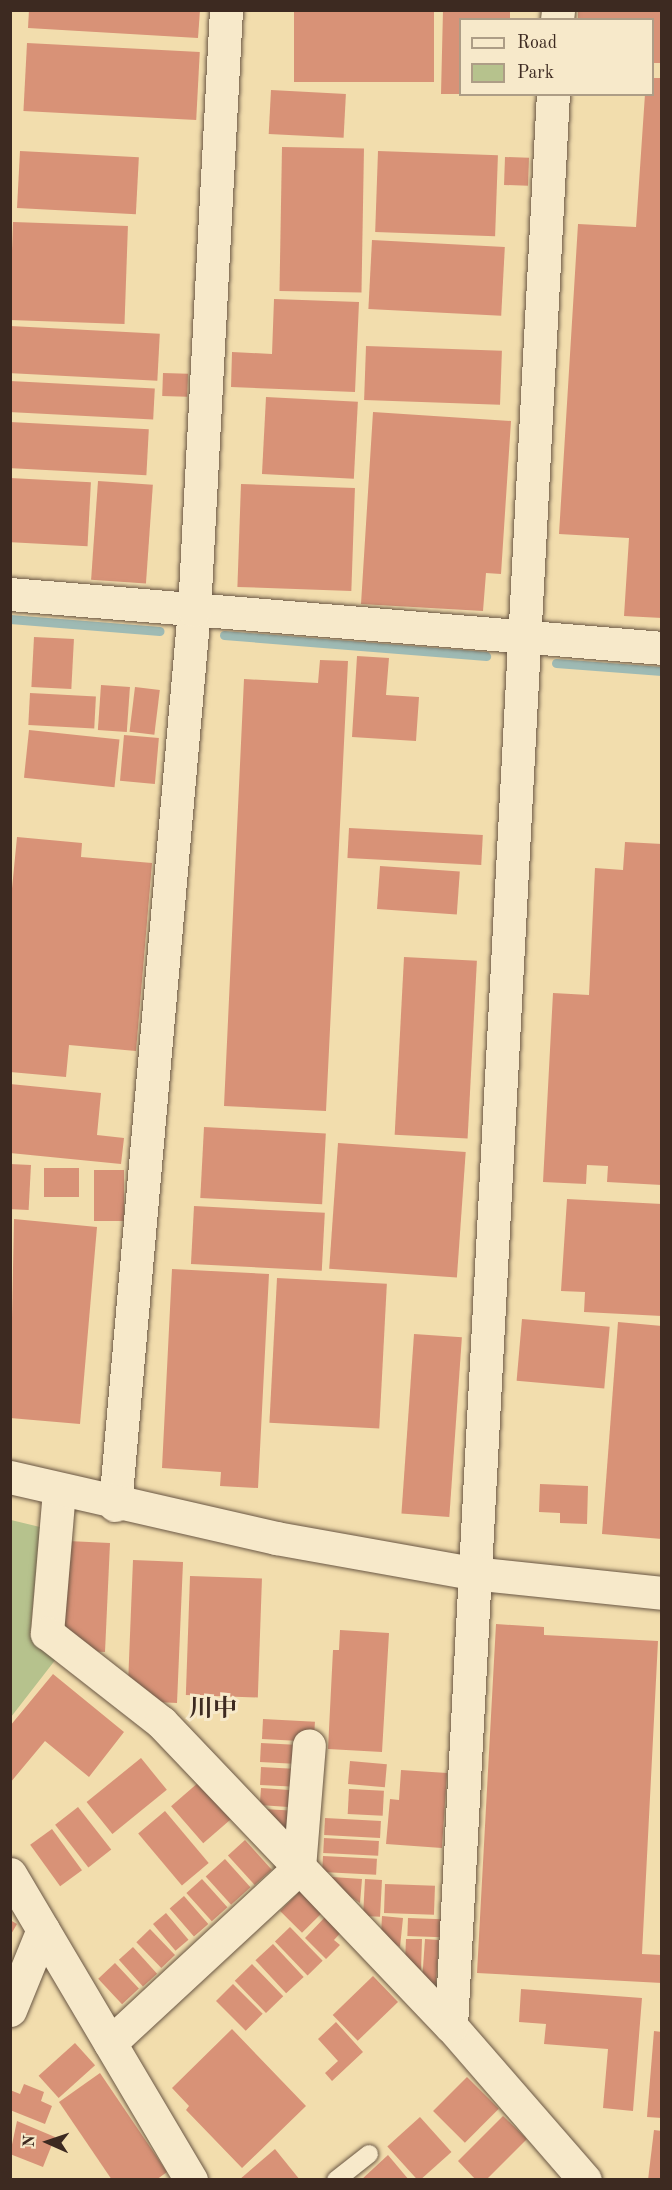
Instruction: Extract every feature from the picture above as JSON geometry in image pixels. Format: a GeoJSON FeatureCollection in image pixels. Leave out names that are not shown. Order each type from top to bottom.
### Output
{"type":"FeatureCollection","features":[{"type":"Feature","properties":{"kind":"street"},"geometry":{"type":"LineString","coordinates":[[115,1505],[194,610],[226,10]]}},
{"type":"Feature","properties":{"kind":"street"},"geometry":{"type":"LineString","coordinates":[[451,2026],[472,1573],[553,96]]}},
{"type":"Feature","properties":{"kind":"street"},"geometry":{"type":"LineString","coordinates":[[10,594],[662,648]]}},
{"type":"Feature","properties":{"kind":"street"},"geometry":{"type":"LineString","coordinates":[[10,1477],[115,1505],[472,1573],[662,1593]]}},
{"type":"Feature","properties":{"kind":"street"},"geometry":{"type":"LineString","coordinates":[[59,1490],[47,1633],[161,1722],[451,2026],[585,2180]]}},
{"type":"Feature","properties":{"kind":"street"},"geometry":{"type":"LineString","coordinates":[[110,2043],[299,1868],[309,1745]]}},
{"type":"Feature","properties":{"kind":"street"},"geometry":{"type":"LineString","coordinates":[[10,1874],[190,2179]]}},
{"type":"Feature","properties":{"kind":"street"},"geometry":{"type":"LineString","coordinates":[[10,2010],[43,1929]]}},
{"type":"Feature","properties":{"kind":"lane"},"geometry":{"type":"LineString","coordinates":[[336,2180],[369,2154]]}},
{"type":"Feature","properties":{"kind":"green space"},"geometry":{"type":"Polygon","coordinates":[[[11,1520],[40,1527],[30,1635],[56,1659],[11,1717],[11,1520]]]}},
{"type":"Feature","properties":{"kind":"building"},"geometry":{"type":"Polygon","coordinates":[[[29,10],[200,10],[198,38],[28,28],[29,10]]]}},
{"type":"Feature","properties":{"kind":"building"},"geometry":{"type":"Polygon","coordinates":[[[294,10],[434,10],[434,82],[294,82],[294,10]]]}},
{"type":"Feature","properties":{"kind":"building"},"geometry":{"type":"Polygon","coordinates":[[[443,10],[510,10],[510,18],[459,18],[459,94],[441,94],[443,10]]]}},
{"type":"Feature","properties":{"kind":"building"},"geometry":{"type":"Polygon","coordinates":[[[578,10],[662,10],[662,63],[654,63],[654,18],[578,18],[578,10]]]}},
{"type":"Feature","properties":{"kind":"building"},"geometry":{"type":"Polygon","coordinates":[[[27,43],[200,52],[196,120],[23,111],[27,43]]]}},
{"type":"Feature","properties":{"kind":"building"},"geometry":{"type":"Polygon","coordinates":[[[654,78],[662,78],[662,618],[624,616],[629,538],[559,534],[578,224],[636,227],[645,96],[654,96],[654,78]]]}},
{"type":"Feature","properties":{"kind":"building"},"geometry":{"type":"Polygon","coordinates":[[[271,90],[346,94],[344,138],[269,134],[271,90]]]}},
{"type":"Feature","properties":{"kind":"building"},"geometry":{"type":"Polygon","coordinates":[[[282,147],[364,148],[361,292],[279,291],[282,147]]]}},
{"type":"Feature","properties":{"kind":"building"},"geometry":{"type":"Polygon","coordinates":[[[20,151],[139,157],[136,214],[17,208],[20,151]]]}},
{"type":"Feature","properties":{"kind":"building"},"geometry":{"type":"Polygon","coordinates":[[[378,151],[498,155],[495,236],[375,232],[378,151]]]}},
{"type":"Feature","properties":{"kind":"building"},"geometry":{"type":"Polygon","coordinates":[[[505,157],[529,158],[528,186],[504,185],[505,157]]]}},
{"type":"Feature","properties":{"kind":"building"},"geometry":{"type":"Polygon","coordinates":[[[13,222],[128,226],[125,324],[10,320],[13,222]]]}},
{"type":"Feature","properties":{"kind":"building"},"geometry":{"type":"Polygon","coordinates":[[[372,240],[505,247],[501,316],[368,309],[372,240]]]}},
{"type":"Feature","properties":{"kind":"building"},"geometry":{"type":"Polygon","coordinates":[[[274,299],[359,302],[355,392],[231,387],[232,352],[272,354],[274,299]]]}},
{"type":"Feature","properties":{"kind":"building"},"geometry":{"type":"Polygon","coordinates":[[[10,326],[160,334],[157,381],[10,373],[10,326]]]}},
{"type":"Feature","properties":{"kind":"building"},"geometry":{"type":"Polygon","coordinates":[[[366,346],[502,351],[500,405],[364,400],[366,346]]]}},
{"type":"Feature","properties":{"kind":"building"},"geometry":{"type":"Polygon","coordinates":[[[163,373],[188,374],[187,397],[162,396],[163,373]]]}},
{"type":"Feature","properties":{"kind":"building"},"geometry":{"type":"Polygon","coordinates":[[[10,381],[155,389],[153,420],[10,412],[10,381]]]}},
{"type":"Feature","properties":{"kind":"building"},"geometry":{"type":"Polygon","coordinates":[[[266,397],[358,402],[354,479],[262,474],[266,397]]]}},
{"type":"Feature","properties":{"kind":"building"},"geometry":{"type":"Polygon","coordinates":[[[373,412],[511,421],[501,574],[486,573],[483,611],[361,604],[373,412]]]}},
{"type":"Feature","properties":{"kind":"building"},"geometry":{"type":"Polygon","coordinates":[[[10,422],[149,429],[146,475],[10,468],[10,422]]]}},
{"type":"Feature","properties":{"kind":"building"},"geometry":{"type":"Polygon","coordinates":[[[10,478],[91,482],[88,546],[10,542],[10,478]]]}},
{"type":"Feature","properties":{"kind":"building"},"geometry":{"type":"Polygon","coordinates":[[[98,481],[153,485],[146,584],[91,580],[98,481]]]}},
{"type":"Feature","properties":{"kind":"building"},"geometry":{"type":"Polygon","coordinates":[[[241,484],[355,488],[351,591],[237,587],[241,484]]]}},
{"type":"Feature","properties":{"kind":"building"},"geometry":{"type":"Polygon","coordinates":[[[34,637],[74,639],[71,689],[31,687],[34,637]]]}},
{"type":"Feature","properties":{"kind":"building"},"geometry":{"type":"Polygon","coordinates":[[[357,656],[389,658],[386,695],[419,697],[416,741],[352,737],[357,656]]]}},
{"type":"Feature","properties":{"kind":"building"},"geometry":{"type":"Polygon","coordinates":[[[320,660],[348,661],[326,1111],[224,1106],[244,679],[318,683],[320,660]]]}},
{"type":"Feature","properties":{"kind":"building"},"geometry":{"type":"Polygon","coordinates":[[[101,685],[130,687],[127,732],[98,730],[101,685]]]}},
{"type":"Feature","properties":{"kind":"building"},"geometry":{"type":"Polygon","coordinates":[[[135,687],[160,690],[154,735],[130,732],[135,687]]]}},
{"type":"Feature","properties":{"kind":"building"},"geometry":{"type":"Polygon","coordinates":[[[30,693],[96,696],[94,728],[28,725],[30,693]]]}},
{"type":"Feature","properties":{"kind":"building"},"geometry":{"type":"Polygon","coordinates":[[[29,730],[120,740],[114,787],[24,778],[29,730]]]}},
{"type":"Feature","properties":{"kind":"building"},"geometry":{"type":"Polygon","coordinates":[[[124,735],[159,738],[155,784],[120,781],[124,735]]]}},
{"type":"Feature","properties":{"kind":"building"},"geometry":{"type":"Polygon","coordinates":[[[349,828],[483,835],[481,865],[347,858],[349,828]]]}},
{"type":"Feature","properties":{"kind":"building"},"geometry":{"type":"Polygon","coordinates":[[[17,837],[82,843],[81,857],[152,863],[136,1051],[69,1045],[66,1077],[10,1072],[10,909],[17,837]]]}},
{"type":"Feature","properties":{"kind":"building"},"geometry":{"type":"Polygon","coordinates":[[[625,842],[662,844],[662,1185],[607,1182],[608,1166],[587,1165],[586,1184],[543,1182],[553,993],[589,995],[595,868],[623,870],[625,842]]]}},
{"type":"Feature","properties":{"kind":"building"},"geometry":{"type":"Polygon","coordinates":[[[380,866],[460,872],[457,914],[377,909],[380,866]]]}},
{"type":"Feature","properties":{"kind":"building"},"geometry":{"type":"Polygon","coordinates":[[[404,957],[477,961],[468,1139],[395,1135],[404,957]]]}},
{"type":"Feature","properties":{"kind":"building"},"geometry":{"type":"Polygon","coordinates":[[[10,1084],[101,1093],[97,1135],[124,1138],[121,1164],[10,1153],[10,1084]]]}},
{"type":"Feature","properties":{"kind":"building"},"geometry":{"type":"Polygon","coordinates":[[[204,1127],[326,1133],[322,1204],[200,1198],[204,1127]]]}},
{"type":"Feature","properties":{"kind":"building"},"geometry":{"type":"Polygon","coordinates":[[[338,1143],[466,1152],[457,1278],[329,1269],[338,1143]]]}},
{"type":"Feature","properties":{"kind":"building"},"geometry":{"type":"Polygon","coordinates":[[[10,1164],[31,1165],[29,1210],[10,1209],[10,1164]]]}},
{"type":"Feature","properties":{"kind":"building"},"geometry":{"type":"Polygon","coordinates":[[[44,1168],[79,1168],[79,1197],[44,1197],[44,1168]]]}},
{"type":"Feature","properties":{"kind":"building"},"geometry":{"type":"Polygon","coordinates":[[[94,1170],[124,1170],[124,1221],[94,1221],[94,1170]]]}},
{"type":"Feature","properties":{"kind":"building"},"geometry":{"type":"Polygon","coordinates":[[[567,1199],[662,1204],[662,1316],[584,1312],[585,1292],[561,1291],[567,1199]]]}},
{"type":"Feature","properties":{"kind":"building"},"geometry":{"type":"Polygon","coordinates":[[[194,1206],[325,1213],[322,1271],[191,1264],[194,1206]]]}},
{"type":"Feature","properties":{"kind":"building"},"geometry":{"type":"Polygon","coordinates":[[[14,1219],[97,1227],[80,1424],[10,1418],[14,1219]]]}},
{"type":"Feature","properties":{"kind":"building"},"geometry":{"type":"Polygon","coordinates":[[[172,1269],[269,1274],[258,1488],[220,1486],[221,1472],[162,1468],[172,1269]]]}},
{"type":"Feature","properties":{"kind":"building"},"geometry":{"type":"Polygon","coordinates":[[[277,1278],[387,1284],[379,1429],[269,1423],[277,1278]]]}},
{"type":"Feature","properties":{"kind":"building"},"geometry":{"type":"Polygon","coordinates":[[[522,1319],[610,1327],[604,1388],[517,1381],[522,1319]]]}},
{"type":"Feature","properties":{"kind":"building"},"geometry":{"type":"Polygon","coordinates":[[[618,1322],[662,1326],[662,1539],[602,1534],[618,1322]]]}},
{"type":"Feature","properties":{"kind":"building"},"geometry":{"type":"Polygon","coordinates":[[[414,1334],[462,1337],[449,1517],[401,1514],[414,1334]]]}},
{"type":"Feature","properties":{"kind":"building"},"geometry":{"type":"Polygon","coordinates":[[[540,1484],[588,1486],[587,1524],[560,1523],[560,1513],[539,1512],[540,1484]]]}},
{"type":"Feature","properties":{"kind":"building"},"geometry":{"type":"Polygon","coordinates":[[[68,1541],[110,1543],[105,1652],[88,1651],[63,1634],[68,1541]]]}},
{"type":"Feature","properties":{"kind":"building"},"geometry":{"type":"Polygon","coordinates":[[[133,1560],[183,1562],[177,1703],[156,1702],[128,1685],[133,1560]]]}},
{"type":"Feature","properties":{"kind":"building"},"geometry":{"type":"Polygon","coordinates":[[[190,1576],[262,1579],[258,1697],[186,1695],[190,1576]]]}},
{"type":"Feature","properties":{"kind":"building"},"geometry":{"type":"Polygon","coordinates":[[[496,1624],[544,1627],[544,1635],[658,1641],[642,1954],[662,1955],[662,1983],[477,1973],[496,1624]]]}},
{"type":"Feature","properties":{"kind":"building"},"geometry":{"type":"Polygon","coordinates":[[[340,1630],[389,1633],[382,1752],[328,1749],[333,1650],[339,1650],[340,1630]]]}},
{"type":"Feature","properties":{"kind":"building"},"geometry":{"type":"Polygon","coordinates":[[[53,1674],[124,1732],[89,1777],[45,1741],[10,1783],[10,1726],[53,1674]]]}},
{"type":"Feature","properties":{"kind":"building"},"geometry":{"type":"Polygon","coordinates":[[[263,1719],[315,1722],[314,1742],[262,1739],[263,1719]]]}},
{"type":"Feature","properties":{"kind":"building"},"geometry":{"type":"Polygon","coordinates":[[[261,1743],[304,1745],[303,1764],[260,1762],[261,1743]]]}},
{"type":"Feature","properties":{"kind":"building"},"geometry":{"type":"Polygon","coordinates":[[[141,1758],[167,1790],[112,1834],[87,1802],[141,1758]]]}},
{"type":"Feature","properties":{"kind":"building"},"geometry":{"type":"Polygon","coordinates":[[[350,1761],[387,1764],[385,1787],[348,1784],[350,1761]]]}},
{"type":"Feature","properties":{"kind":"building"},"geometry":{"type":"Polygon","coordinates":[[[261,1767],[302,1769],[301,1787],[260,1785],[261,1767]]]}},
{"type":"Feature","properties":{"kind":"building"},"geometry":{"type":"Polygon","coordinates":[[[401,1770],[447,1773],[442,1848],[386,1844],[390,1799],[399,1800],[401,1770]]]}},
{"type":"Feature","properties":{"kind":"building"},"geometry":{"type":"Polygon","coordinates":[[[199,1782],[231,1819],[203,1843],[171,1806],[199,1782]]]}},
{"type":"Feature","properties":{"kind":"building"},"geometry":{"type":"Polygon","coordinates":[[[261,1788],[300,1791],[299,1808],[260,1805],[261,1788]]]}},
{"type":"Feature","properties":{"kind":"building"},"geometry":{"type":"Polygon","coordinates":[[[349,1789],[384,1791],[383,1816],[348,1814],[349,1789]]]}},
{"type":"Feature","properties":{"kind":"building"},"geometry":{"type":"Polygon","coordinates":[[[78,1807],[111,1850],[88,1867],[55,1825],[78,1807]]]}},
{"type":"Feature","properties":{"kind":"building"},"geometry":{"type":"Polygon","coordinates":[[[264,1809],[298,1811],[296,1840],[264,1809]]]}},
{"type":"Feature","properties":{"kind":"building"},"geometry":{"type":"Polygon","coordinates":[[[165,1811],[209,1863],[182,1886],[138,1833],[165,1811]]]}},
{"type":"Feature","properties":{"kind":"building"},"geometry":{"type":"Polygon","coordinates":[[[325,1818],[381,1821],[380,1838],[324,1835],[325,1818]]]}},
{"type":"Feature","properties":{"kind":"building"},"geometry":{"type":"Polygon","coordinates":[[[52,1829],[82,1870],[60,1886],[30,1845],[52,1829]]]}},
{"type":"Feature","properties":{"kind":"building"},"geometry":{"type":"Polygon","coordinates":[[[324,1838],[379,1841],[378,1856],[323,1853],[324,1838]]]}},
{"type":"Feature","properties":{"kind":"building"},"geometry":{"type":"Polygon","coordinates":[[[245,1840],[272,1870],[255,1885],[228,1855],[245,1840]]]}},
{"type":"Feature","properties":{"kind":"building"},"geometry":{"type":"Polygon","coordinates":[[[323,1856],[377,1859],[376,1875],[322,1872],[323,1856]]]}},
{"type":"Feature","properties":{"kind":"building"},"geometry":{"type":"Polygon","coordinates":[[[225,1859],[250,1887],[231,1905],[206,1876],[225,1859]]]}},
{"type":"Feature","properties":{"kind":"building"},"geometry":{"type":"Polygon","coordinates":[[[332,1877],[362,1879],[360,1903],[331,1884],[332,1877]]]}},
{"type":"Feature","properties":{"kind":"building"},"geometry":{"type":"Polygon","coordinates":[[[202,1879],[227,1907],[212,1921],[186,1893],[202,1879]]]}},
{"type":"Feature","properties":{"kind":"building"},"geometry":{"type":"Polygon","coordinates":[[[365,1879],[382,1880],[380,1917],[363,1916],[365,1879]]]}},
{"type":"Feature","properties":{"kind":"building"},"geometry":{"type":"Polygon","coordinates":[[[385,1884],[435,1886],[434,1915],[384,1913],[385,1884]]]}},
{"type":"Feature","properties":{"kind":"building"},"geometry":{"type":"Polygon","coordinates":[[[302,1889],[324,1911],[302,1933],[280,1911],[302,1889]]]}},
{"type":"Feature","properties":{"kind":"building"},"geometry":{"type":"Polygon","coordinates":[[[184,1896],[208,1924],[194,1936],[170,1908],[184,1896]]]}},
{"type":"Feature","properties":{"kind":"building"},"geometry":{"type":"Polygon","coordinates":[[[166,1913],[188,1940],[175,1951],[153,1924],[166,1913]]]}},
{"type":"Feature","properties":{"kind":"building"},"geometry":{"type":"Polygon","coordinates":[[[328,1914],[344,1929],[334,1940],[340,1945],[326,1959],[305,1938],[328,1914]]]}},
{"type":"Feature","properties":{"kind":"building"},"geometry":{"type":"Polygon","coordinates":[[[382,1916],[403,1918],[400,1947],[381,1935],[382,1916]]]}},
{"type":"Feature","properties":{"kind":"building"},"geometry":{"type":"Polygon","coordinates":[[[408,1918],[442,1919],[441,1937],[407,1936],[408,1918]]]}},
{"type":"Feature","properties":{"kind":"building"},"geometry":{"type":"Polygon","coordinates":[[[10,1920],[17,1924],[10,1936],[10,1920]]]}},
{"type":"Feature","properties":{"kind":"building"},"geometry":{"type":"Polygon","coordinates":[[[290,1927],[323,1961],[308,1975],[275,1942],[290,1927]]]}},
{"type":"Feature","properties":{"kind":"building"},"geometry":{"type":"Polygon","coordinates":[[[150,1929],[175,1955],[161,1968],[136,1942],[150,1929]]]}},
{"type":"Feature","properties":{"kind":"building"},"geometry":{"type":"Polygon","coordinates":[[[406,1939],[422,1939],[421,1970],[405,1962],[406,1939]]]}},
{"type":"Feature","properties":{"kind":"building"},"geometry":{"type":"Polygon","coordinates":[[[425,1939],[439,1940],[436,1984],[422,1983],[425,1939]]]}},
{"type":"Feature","properties":{"kind":"building"},"geometry":{"type":"Polygon","coordinates":[[[273,1944],[304,1977],[286,1993],[255,1960],[273,1944]]]}},
{"type":"Feature","properties":{"kind":"building"},"geometry":{"type":"Polygon","coordinates":[[[133,1947],[157,1974],[143,1986],[119,1960],[133,1947]]]}},
{"type":"Feature","properties":{"kind":"building"},"geometry":{"type":"Polygon","coordinates":[[[115,1963],[139,1989],[122,2004],[98,1979],[115,1963]]]}},
{"type":"Feature","properties":{"kind":"building"},"geometry":{"type":"Polygon","coordinates":[[[252,1964],[283,1996],[266,2013],[235,1981],[252,1964]]]}},
{"type":"Feature","properties":{"kind":"building"},"geometry":{"type":"Polygon","coordinates":[[[373,1976],[398,2002],[358,2041],[333,2015],[373,1976]]]}},
{"type":"Feature","properties":{"kind":"building"},"geometry":{"type":"Polygon","coordinates":[[[233,1984],[263,2014],[246,2031],[216,2001],[233,1984]]]}},
{"type":"Feature","properties":{"kind":"building"},"geometry":{"type":"Polygon","coordinates":[[[521,1989],[642,1998],[633,2111],[603,2108],[608,2049],[544,2044],[546,2024],[519,2022],[521,1989]]]}},
{"type":"Feature","properties":{"kind":"building"},"geometry":{"type":"Polygon","coordinates":[[[336,2022],[363,2052],[332,2081],[325,2073],[338,2061],[318,2039],[336,2022]]]}},
{"type":"Feature","properties":{"kind":"building"},"geometry":{"type":"Polygon","coordinates":[[[232,2029],[306,2106],[242,2168],[186,2110],[189,2106],[172,2088],[232,2029]]]}},
{"type":"Feature","properties":{"kind":"building"},"geometry":{"type":"Polygon","coordinates":[[[654,2031],[662,2032],[662,2118],[647,2117],[654,2031]]]}},
{"type":"Feature","properties":{"kind":"building"},"geometry":{"type":"Polygon","coordinates":[[[75,2043],[95,2065],[59,2098],[39,2076],[75,2043]]]}},
{"type":"Feature","properties":{"kind":"building"},"geometry":{"type":"Polygon","coordinates":[[[100,2073],[167,2172],[156,2180],[112,2180],[59,2102],[100,2073]]]}},
{"type":"Feature","properties":{"kind":"building"},"geometry":{"type":"Polygon","coordinates":[[[467,2077],[499,2109],[465,2143],[433,2111],[467,2077]]]}},
{"type":"Feature","properties":{"kind":"building"},"geometry":{"type":"Polygon","coordinates":[[[24,2084],[44,2092],[41,2101],[52,2106],[45,2124],[10,2110],[10,2090],[20,2094],[24,2084]]]}},
{"type":"Feature","properties":{"kind":"building"},"geometry":{"type":"Polygon","coordinates":[[[503,2116],[527,2139],[486,2180],[476,2180],[458,2161],[503,2116]]]}},
{"type":"Feature","properties":{"kind":"building"},"geometry":{"type":"Polygon","coordinates":[[[420,2117],[451,2152],[418,2180],[387,2146],[420,2117]]]}},
{"type":"Feature","properties":{"kind":"building"},"geometry":{"type":"Polygon","coordinates":[[[17,2121],[55,2137],[43,2167],[10,2154],[17,2121]]]}},
{"type":"Feature","properties":{"kind":"building"},"geometry":{"type":"Polygon","coordinates":[[[654,2130],[662,2131],[662,2180],[648,2180],[654,2130]]]}},
{"type":"Feature","properties":{"kind":"building"},"geometry":{"type":"Polygon","coordinates":[[[275,2149],[300,2180],[239,2180],[275,2149]]]}},
{"type":"Feature","properties":{"kind":"building"},"geometry":{"type":"Polygon","coordinates":[[[388,2155],[409,2180],[361,2180],[388,2155]]]}},
{"type":"Feature","properties":{"kind":"waterway"},"geometry":{"type":"LineString","coordinates":[[10,619],[160,631]]}},
{"type":"Feature","properties":{"kind":"waterway"},"geometry":{"type":"LineString","coordinates":[[224,635],[486,656]]}},
{"type":"Feature","properties":{"kind":"waterway"},"geometry":{"type":"LineString","coordinates":[[556,663],[662,671]]}},
{"type":"Feature","properties":{"kind":"district","name":"川中"},"geometry":{"type":"Point","coordinates":[213,1711]}}]}
